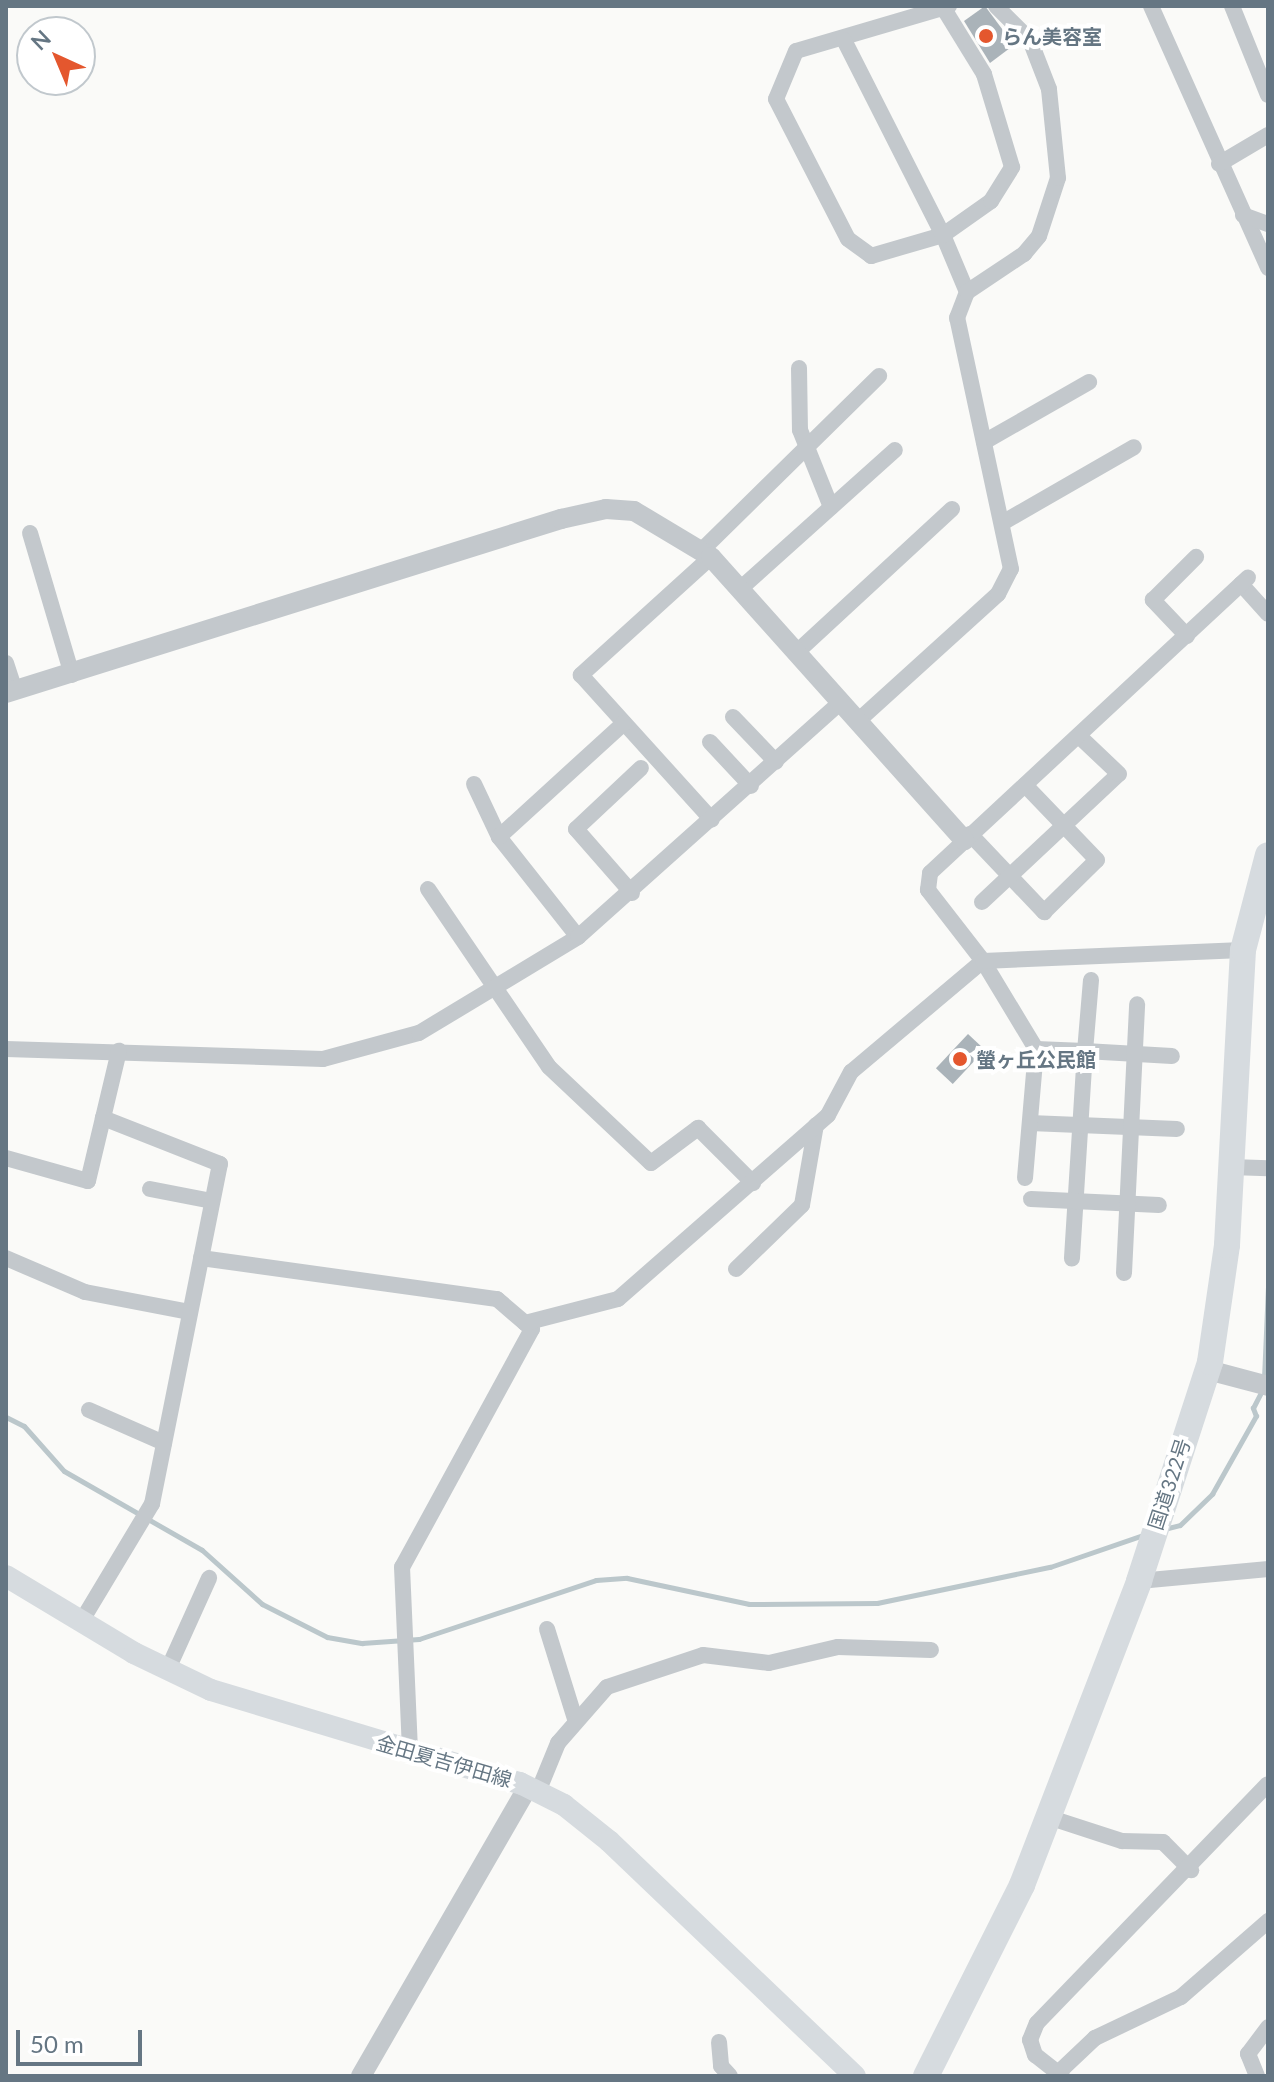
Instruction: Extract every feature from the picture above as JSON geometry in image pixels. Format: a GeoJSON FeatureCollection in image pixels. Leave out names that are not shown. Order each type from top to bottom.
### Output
{"type":"FeatureCollection","features":[{"type":"Feature","properties":{"kind":"highway","name":"国道322号"},"geometry":{"type":"LineString","coordinates":[[926,2076],[1022,1885],[1140,1577],[1208,1370],[1227,1245],[1243,950],[1268,855]]}},
{"type":"Feature","properties":{"kind":"main road","name":"金田夏吉伊田線"},"geometry":{"type":"LineString","coordinates":[[6,1576],[81,1622],[211,1690],[533,1789],[609,1841],[855,2076]]}},
{"type":"Feature","properties":{"kind":"street"},"geometry":{"type":"LineString","coordinates":[[859,720],[998,594],[1011,569],[984,442],[961,356],[957,318],[967,292],[1032,245],[1049,215],[1058,178],[1049,89],[1030,40],[996,6]]}},
{"type":"Feature","properties":{"kind":"street"},"geometry":{"type":"LineString","coordinates":[[1151,6],[1268,268]]}},
{"type":"Feature","properties":{"kind":"street"},"geometry":{"type":"LineString","coordinates":[[1232,6],[1268,95]]}},
{"type":"Feature","properties":{"kind":"street"},"geometry":{"type":"LineString","coordinates":[[947,8],[984,74],[1012,167],[991,201],[943,235],[871,256],[848,239],[776,99],[796,51],[844,40],[947,8]]}},
{"type":"Feature","properties":{"kind":"street"},"geometry":{"type":"LineString","coordinates":[[844,40],[943,235],[967,292]]}},
{"type":"Feature","properties":{"kind":"street"},"geometry":{"type":"LineString","coordinates":[[1219,164],[1268,135]]}},
{"type":"Feature","properties":{"kind":"street"},"geometry":{"type":"LineString","coordinates":[[1243,215],[1268,224]]}},
{"type":"Feature","properties":{"kind":"street"},"geometry":{"type":"LineString","coordinates":[[799,368],[800,430],[831,507]]}},
{"type":"Feature","properties":{"kind":"street"},"geometry":{"type":"LineString","coordinates":[[712,820],[581,675],[707,553],[807,441],[879,376]]}},
{"type":"Feature","properties":{"kind":"street"},"geometry":{"type":"LineString","coordinates":[[984,442],[1089,382]]}},
{"type":"Feature","properties":{"kind":"street"},"geometry":{"type":"LineString","coordinates":[[1002,523],[1134,447]]}},
{"type":"Feature","properties":{"kind":"street"},"geometry":{"type":"LineString","coordinates":[[740,589],[895,450]]}},
{"type":"Feature","properties":{"kind":"street"},"geometry":{"type":"LineString","coordinates":[[6,663],[10,692],[72,675],[449,552],[606,509],[634,511],[707,553],[967,837],[1044,912],[1097,860],[1025,785]]}},
{"type":"Feature","properties":{"kind":"street"},"geometry":{"type":"LineString","coordinates":[[797,652],[952,509]]}},
{"type":"Feature","properties":{"kind":"street"},"geometry":{"type":"LineString","coordinates":[[30,533],[72,675]]}},
{"type":"Feature","properties":{"kind":"street"},"geometry":{"type":"LineString","coordinates":[[1187,636],[1153,600],[1196,557]]}},
{"type":"Feature","properties":{"kind":"street"},"geometry":{"type":"LineString","coordinates":[[1025,1178],[1036,1049],[983,961],[928,890],[930,873],[1245,581],[1268,614]]}},
{"type":"Feature","properties":{"kind":"street"},"geometry":{"type":"LineString","coordinates":[[6,1049],[323,1059],[419,1033],[578,937],[632,893],[842,701]]}},
{"type":"Feature","properties":{"kind":"street"},"geometry":{"type":"LineString","coordinates":[[733,717],[776,762]]}},
{"type":"Feature","properties":{"kind":"street"},"geometry":{"type":"LineString","coordinates":[[499,837],[624,723]]}},
{"type":"Feature","properties":{"kind":"street"},"geometry":{"type":"LineString","coordinates":[[982,902],[1119,774],[1080,737]]}},
{"type":"Feature","properties":{"kind":"street"},"geometry":{"type":"LineString","coordinates":[[710,742],[751,786]]}},
{"type":"Feature","properties":{"kind":"street"},"geometry":{"type":"LineString","coordinates":[[632,893],[576,829],[641,768]]}},
{"type":"Feature","properties":{"kind":"street"},"geometry":{"type":"LineString","coordinates":[[474,784],[499,837],[578,937]]}},
{"type":"Feature","properties":{"kind":"street"},"geometry":{"type":"LineString","coordinates":[[428,889],[549,1067],[651,1163],[698,1128],[753,1183]]}},
{"type":"Feature","properties":{"kind":"street"},"geometry":{"type":"LineString","coordinates":[[525,1323],[618,1299],[816,1125],[842,1098],[851,1072],[983,961],[1243,950]]}},
{"type":"Feature","properties":{"kind":"street"},"geometry":{"type":"LineString","coordinates":[[1072,1259],[1091,980]]}},
{"type":"Feature","properties":{"kind":"street"},"geometry":{"type":"LineString","coordinates":[[1124,1273],[1137,1004]]}},
{"type":"Feature","properties":{"kind":"street"},"geometry":{"type":"LineString","coordinates":[[1036,1049],[1172,1056]]}},
{"type":"Feature","properties":{"kind":"street"},"geometry":{"type":"LineString","coordinates":[[6,1158],[88,1181],[119,1051]]}},
{"type":"Feature","properties":{"kind":"street"},"geometry":{"type":"LineString","coordinates":[[81,1622],[145,1519],[164,1443],[220,1164],[103,1118]]}},
{"type":"Feature","properties":{"kind":"street"},"geometry":{"type":"LineString","coordinates":[[1030,1123],[1177,1129]]}},
{"type":"Feature","properties":{"kind":"street"},"geometry":{"type":"LineString","coordinates":[[736,1269],[802,1205],[816,1125]]}},
{"type":"Feature","properties":{"kind":"street"},"geometry":{"type":"LineString","coordinates":[[1231,1167],[1268,1168]]}},
{"type":"Feature","properties":{"kind":"street"},"geometry":{"type":"LineString","coordinates":[[150,1189],[212,1201]]}},
{"type":"Feature","properties":{"kind":"street"},"geometry":{"type":"LineString","coordinates":[[1031,1199],[1159,1205]]}},
{"type":"Feature","properties":{"kind":"street"},"geometry":{"type":"LineString","coordinates":[[6,1258],[85,1292],[190,1312]]}},
{"type":"Feature","properties":{"kind":"street"},"geometry":{"type":"LineString","coordinates":[[201,1258],[497,1299],[532,1329],[444,1499],[409,1546],[402,1567],[410,1642],[410,1752]]}},
{"type":"Feature","properties":{"kind":"street"},"geometry":{"type":"LineString","coordinates":[[1208,1370],[1268,1386]]}},
{"type":"Feature","properties":{"kind":"street"},"geometry":{"type":"LineString","coordinates":[[89,1410],[164,1443]]}},
{"type":"Feature","properties":{"kind":"street"},"geometry":{"type":"LineString","coordinates":[[1140,1577],[1268,1569]]}},
{"type":"Feature","properties":{"kind":"street"},"geometry":{"type":"LineString","coordinates":[[168,1669],[209,1578]]}},
{"type":"Feature","properties":{"kind":"street"},"geometry":{"type":"LineString","coordinates":[[547,1629],[576,1722]]}},
{"type":"Feature","properties":{"kind":"street"},"geometry":{"type":"LineString","coordinates":[[361,2076],[558,1743],[607,1687],[703,1655],[769,1663],[838,1647],[931,1650]]}},
{"type":"Feature","properties":{"kind":"street"},"geometry":{"type":"LineString","coordinates":[[1268,1784],[1191,1870],[1037,2023],[1030,2040],[1035,2055],[1061,2074],[1095,2038],[1181,1997],[1268,1921]]}},
{"type":"Feature","properties":{"kind":"street"},"geometry":{"type":"LineString","coordinates":[[1048,1817],[1122,1841],[1163,1842],[1191,1870]]}},
{"type":"Feature","properties":{"kind":"street"},"geometry":{"type":"LineString","coordinates":[[1257,2076],[1248,2054],[1268,2027]]}},
{"type":"Feature","properties":{"kind":"street"},"geometry":{"type":"LineString","coordinates":[[719,2042],[721,2066],[730,2076]]}},
{"type":"Feature","properties":{"kind":"building","name":"らん美容室"},"geometry":{"type":"Polygon","coordinates":[[[985,6],[1014,45],[990,63],[964,21],[985,6]]]}},
{"type":"Feature","properties":{"kind":"building","name":"螢ヶ丘公民館"},"geometry":{"type":"Polygon","coordinates":[[[968,1034],[985,1050],[953,1084],[936,1068],[968,1034]]]}},
{"type":"Feature","properties":{"kind":"waterway"},"geometry":{"type":"LineString","coordinates":[[1264,1378],[1268,1287]]}},
{"type":"Feature","properties":{"kind":"waterway"},"geometry":{"type":"LineString","coordinates":[[1164,1529],[1180,1525],[1212,1494],[1256,1416],[1253,1408],[1263,1388]]}},
{"type":"Feature","properties":{"kind":"waterway"},"geometry":{"type":"LineString","coordinates":[[6,1417],[24,1426],[64,1471],[202,1550],[262,1604],[327,1637],[362,1643],[419,1639],[596,1580],[627,1578],[749,1604],[877,1603],[1050,1567],[1146,1534]]}},
{"type":"Feature","properties":{"kind":"place","name":"らん美容室"},"geometry":{"type":"Point","coordinates":[986,36]}},
{"type":"Feature","properties":{"kind":"place","name":"螢ヶ丘公民館"},"geometry":{"type":"Point","coordinates":[960,1059]}}]}
